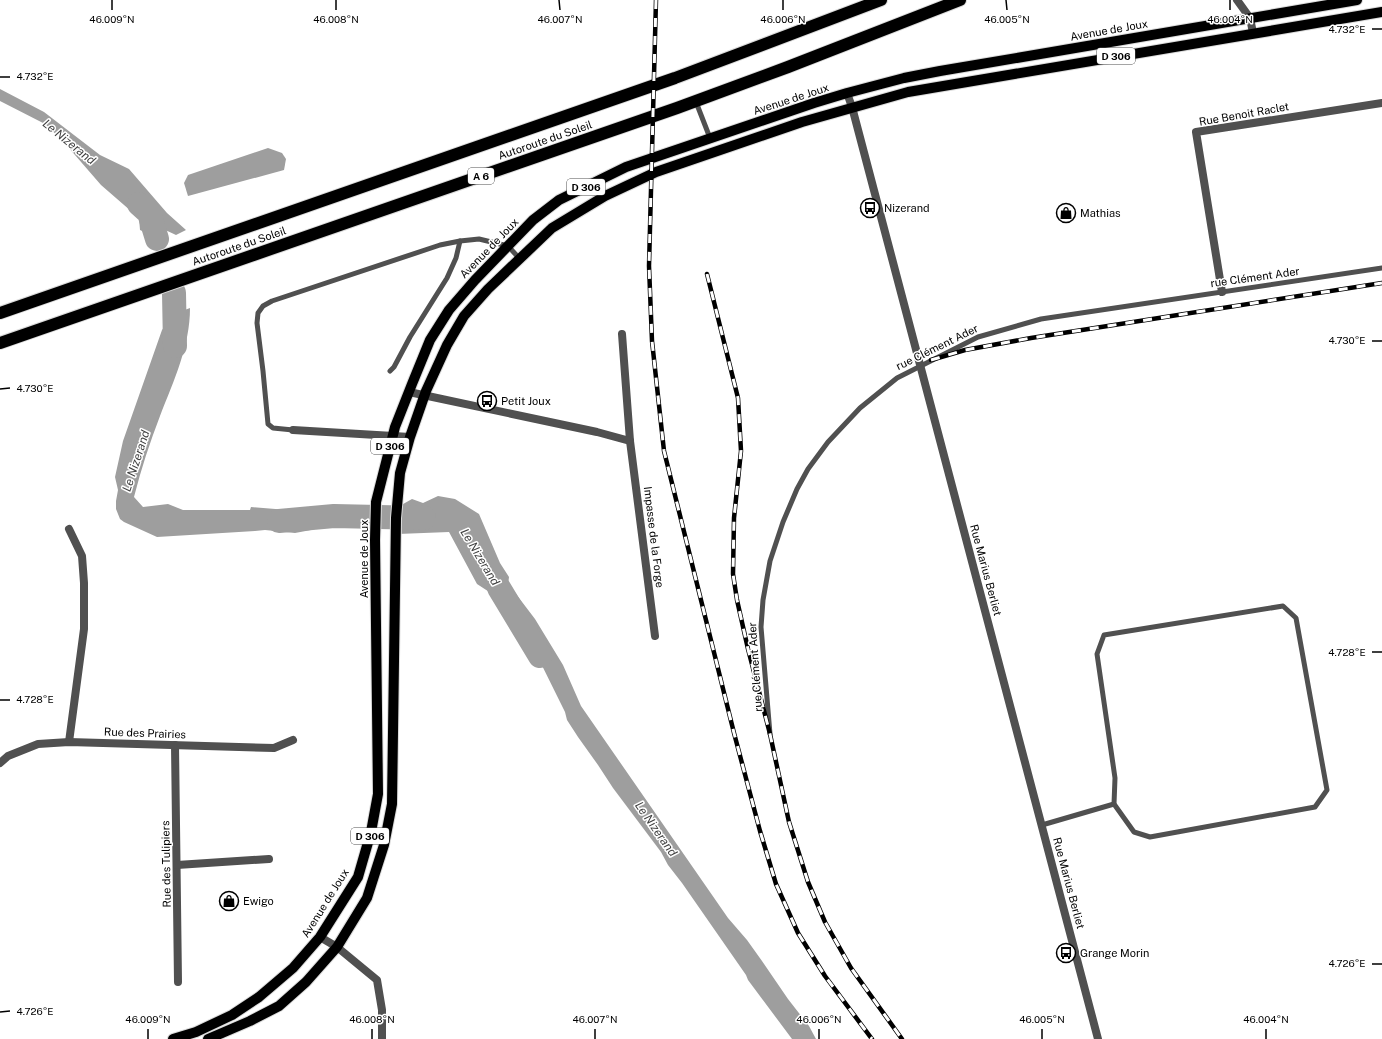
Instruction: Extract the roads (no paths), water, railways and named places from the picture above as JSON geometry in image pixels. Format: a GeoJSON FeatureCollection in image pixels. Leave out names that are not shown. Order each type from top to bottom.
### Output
{"type":"FeatureCollection","features":[{"type":"Feature","properties":{"kind":"highway","name":"Autoroute du Soleil"},"geometry":{"type":"LineString","coordinates":[[0,313],[674,78],[881,0]]}},
{"type":"Feature","properties":{"kind":"highway","name":"Autoroute du Soleil"},"geometry":{"type":"LineString","coordinates":[[0,343],[696,101],[960,0]]}},
{"type":"Feature","properties":{"kind":"main road","name":"Avenue de Joux"},"geometry":{"type":"LineString","coordinates":[[173,1039],[196,1032],[232,1015],[259,997],[293,968],[320,937],[358,877],[371,832],[378,794],[375,540],[376,502],[393,435],[430,340],[450,310],[475,280],[533,220],[559,200],[626,167],[847,93],[940,71],[1357,0]]}},
{"type":"Feature","properties":{"kind":"main road","name":"D 306"},"geometry":{"type":"LineString","coordinates":[[208,1039],[279,1006],[306,982],[337,947],[367,898],[384,845],[392,804],[395,542],[400,473],[424,395],[447,345],[464,316],[519,258],[552,228],[605,196],[656,172],[802,122],[908,92],[1382,12]]}},
{"type":"Feature","properties":{"kind":"main road"},"geometry":{"type":"LineString","coordinates":[[1075,48],[1077,63]]}},
{"type":"Feature","properties":{"kind":"street"},"geometry":{"type":"LineString","coordinates":[[1238,0],[1250,18],[1253,33]]}},
{"type":"Feature","properties":{"kind":"street","name":"Rue Marius Berliet"},"geometry":{"type":"LineString","coordinates":[[847,93],[921,365],[1098,1039]]}},
{"type":"Feature","properties":{"kind":"street","name":"Rue Benoit Raclet"},"geometry":{"type":"LineString","coordinates":[[1222,292],[1196,132],[1382,103]]}},
{"type":"Feature","properties":{"kind":"street","name":"Impasse de la Forge"},"geometry":{"type":"LineString","coordinates":[[622,334],[630,441],[655,636]]}},
{"type":"Feature","properties":{"kind":"street"},"geometry":{"type":"LineString","coordinates":[[409,392],[597,432],[630,441]]}},
{"type":"Feature","properties":{"kind":"street"},"geometry":{"type":"LineString","coordinates":[[293,430],[410,437]]}},
{"type":"Feature","properties":{"kind":"street"},"geometry":{"type":"LineString","coordinates":[[69,529],[82,556],[84,583],[84,629],[69,742]]}},
{"type":"Feature","properties":{"kind":"street","name":"Rue des Prairies"},"geometry":{"type":"LineString","coordinates":[[0,763],[8,756],[38,744],[69,742],[274,748],[293,740]]}},
{"type":"Feature","properties":{"kind":"street","name":"Rue des Tulipiers"},"geometry":{"type":"LineString","coordinates":[[175,745],[178,982]]}},
{"type":"Feature","properties":{"kind":"street"},"geometry":{"type":"LineString","coordinates":[[177,865],[269,858]]}},
{"type":"Feature","properties":{"kind":"street"},"geometry":{"type":"LineString","coordinates":[[320,937],[337,947],[377,980],[382,1010],[382,1039]]}},
{"type":"Feature","properties":{"kind":"lane"},"geometry":{"type":"LineString","coordinates":[[696,101],[710,138]]}},
{"type":"Feature","properties":{"kind":"lane"},"geometry":{"type":"LineString","coordinates":[[293,430],[273,428],[268,424],[257,323],[258,313],[263,306],[272,301],[333,280],[440,245],[460,241],[479,239],[508,246],[519,258]]}},
{"type":"Feature","properties":{"kind":"lane"},"geometry":{"type":"LineString","coordinates":[[390,370],[394,367],[417,324],[447,278],[456,258],[460,241]]}},
{"type":"Feature","properties":{"kind":"lane","name":"rue Clément Ader"},"geometry":{"type":"LineString","coordinates":[[770,734],[761,626],[763,600],[770,561],[783,522],[808,469],[828,442],[860,408],[897,378],[978,337],[1041,319],[1382,268]]}},
{"type":"Feature","properties":{"kind":"lane"},"geometry":{"type":"LineString","coordinates":[[1283,606],[1296,618],[1327,790],[1315,807],[1150,836],[1134,832],[1114,804],[1115,778],[1097,654],[1104,634],[1283,606]]}},
{"type":"Feature","properties":{"kind":"lane"},"geometry":{"type":"LineString","coordinates":[[1042,825],[1114,804]]}},
{"type":"Feature","properties":{"kind":"water"},"geometry":{"type":"Polygon","coordinates":[[[0,89],[44,112],[100,155],[129,169],[167,213],[186,230],[176,235],[161,228],[149,234],[140,230],[139,218],[101,185],[62,140],[45,124],[0,101],[0,89]]]}},
{"type":"Feature","properties":{"kind":"water"},"geometry":{"type":"Polygon","coordinates":[[[268,148],[282,153],[286,159],[284,170],[188,196],[184,183],[188,175],[268,148]]]}},
{"type":"Feature","properties":{"kind":"water"},"geometry":{"type":"Polygon","coordinates":[[[190,308],[187,336],[180,363],[149,446],[134,497],[143,507],[168,504],[183,510],[250,510],[251,507],[312,512],[311,530],[295,533],[265,530],[157,537],[120,519],[116,509],[118,490],[115,477],[123,441],[162,330],[174,314],[190,308]]]}},
{"type":"Feature","properties":{"kind":"water"},"geometry":{"type":"Polygon","coordinates":[[[438,496],[455,499],[479,514],[500,563],[509,577],[508,585],[514,596],[516,594],[535,619],[563,665],[581,706],[728,918],[747,940],[788,999],[809,1026],[816,1039],[792,1039],[748,980],[682,883],[668,865],[661,852],[613,788],[567,720],[565,712],[519,619],[500,599],[477,584],[449,532],[398,534],[396,508],[412,499],[423,503],[438,496]]]}},
{"type":"Feature","properties":{"kind":"waterway","name":"Le Nizerand"},"geometry":{"type":"LineString","coordinates":[[139,204],[149,213],[157,239]]}},
{"type":"Feature","properties":{"kind":"waterway","name":"Le Nizerand"},"geometry":{"type":"LineString","coordinates":[[174,293],[175,346]]}},
{"type":"Feature","properties":{"kind":"waterway","name":"Le Nizerand"},"geometry":{"type":"LineString","coordinates":[[279,521],[334,516],[424,518]]}},
{"type":"Feature","properties":{"kind":"waterway","name":"Le Nizerand"},"geometry":{"type":"LineString","coordinates":[[499,588],[540,656]]}},
{"type":"Feature","properties":{"kind":"railway"},"geometry":{"type":"LineString","coordinates":[[656,0],[649,266],[652,341],[664,451],[734,733],[760,831],[776,884],[798,933],[825,976],[872,1039]]}},
{"type":"Feature","properties":{"kind":"railway"},"geometry":{"type":"LineString","coordinates":[[707,274],[738,398],[741,451],[734,518],[733,574],[748,649],[770,734],[789,822],[808,882],[825,922],[851,968],[902,1039]]}},
{"type":"Feature","properties":{"kind":"railway"},"geometry":{"type":"LineString","coordinates":[[931,360],[965,350],[1031,338],[1382,283]]}},
{"type":"Feature","properties":{"kind":"place","name":"Nizerand"},"geometry":{"type":"Point","coordinates":[870,208]}},
{"type":"Feature","properties":{"kind":"place","name":"Mathias"},"geometry":{"type":"Point","coordinates":[1066,213]}},
{"type":"Feature","properties":{"kind":"place","name":"Petit Joux"},"geometry":{"type":"Point","coordinates":[487,401]}},
{"type":"Feature","properties":{"kind":"place","name":"Ewigo"},"geometry":{"type":"Point","coordinates":[229,901]}},
{"type":"Feature","properties":{"kind":"place","name":"Grange Morin"},"geometry":{"type":"Point","coordinates":[1066,953]}}]}
